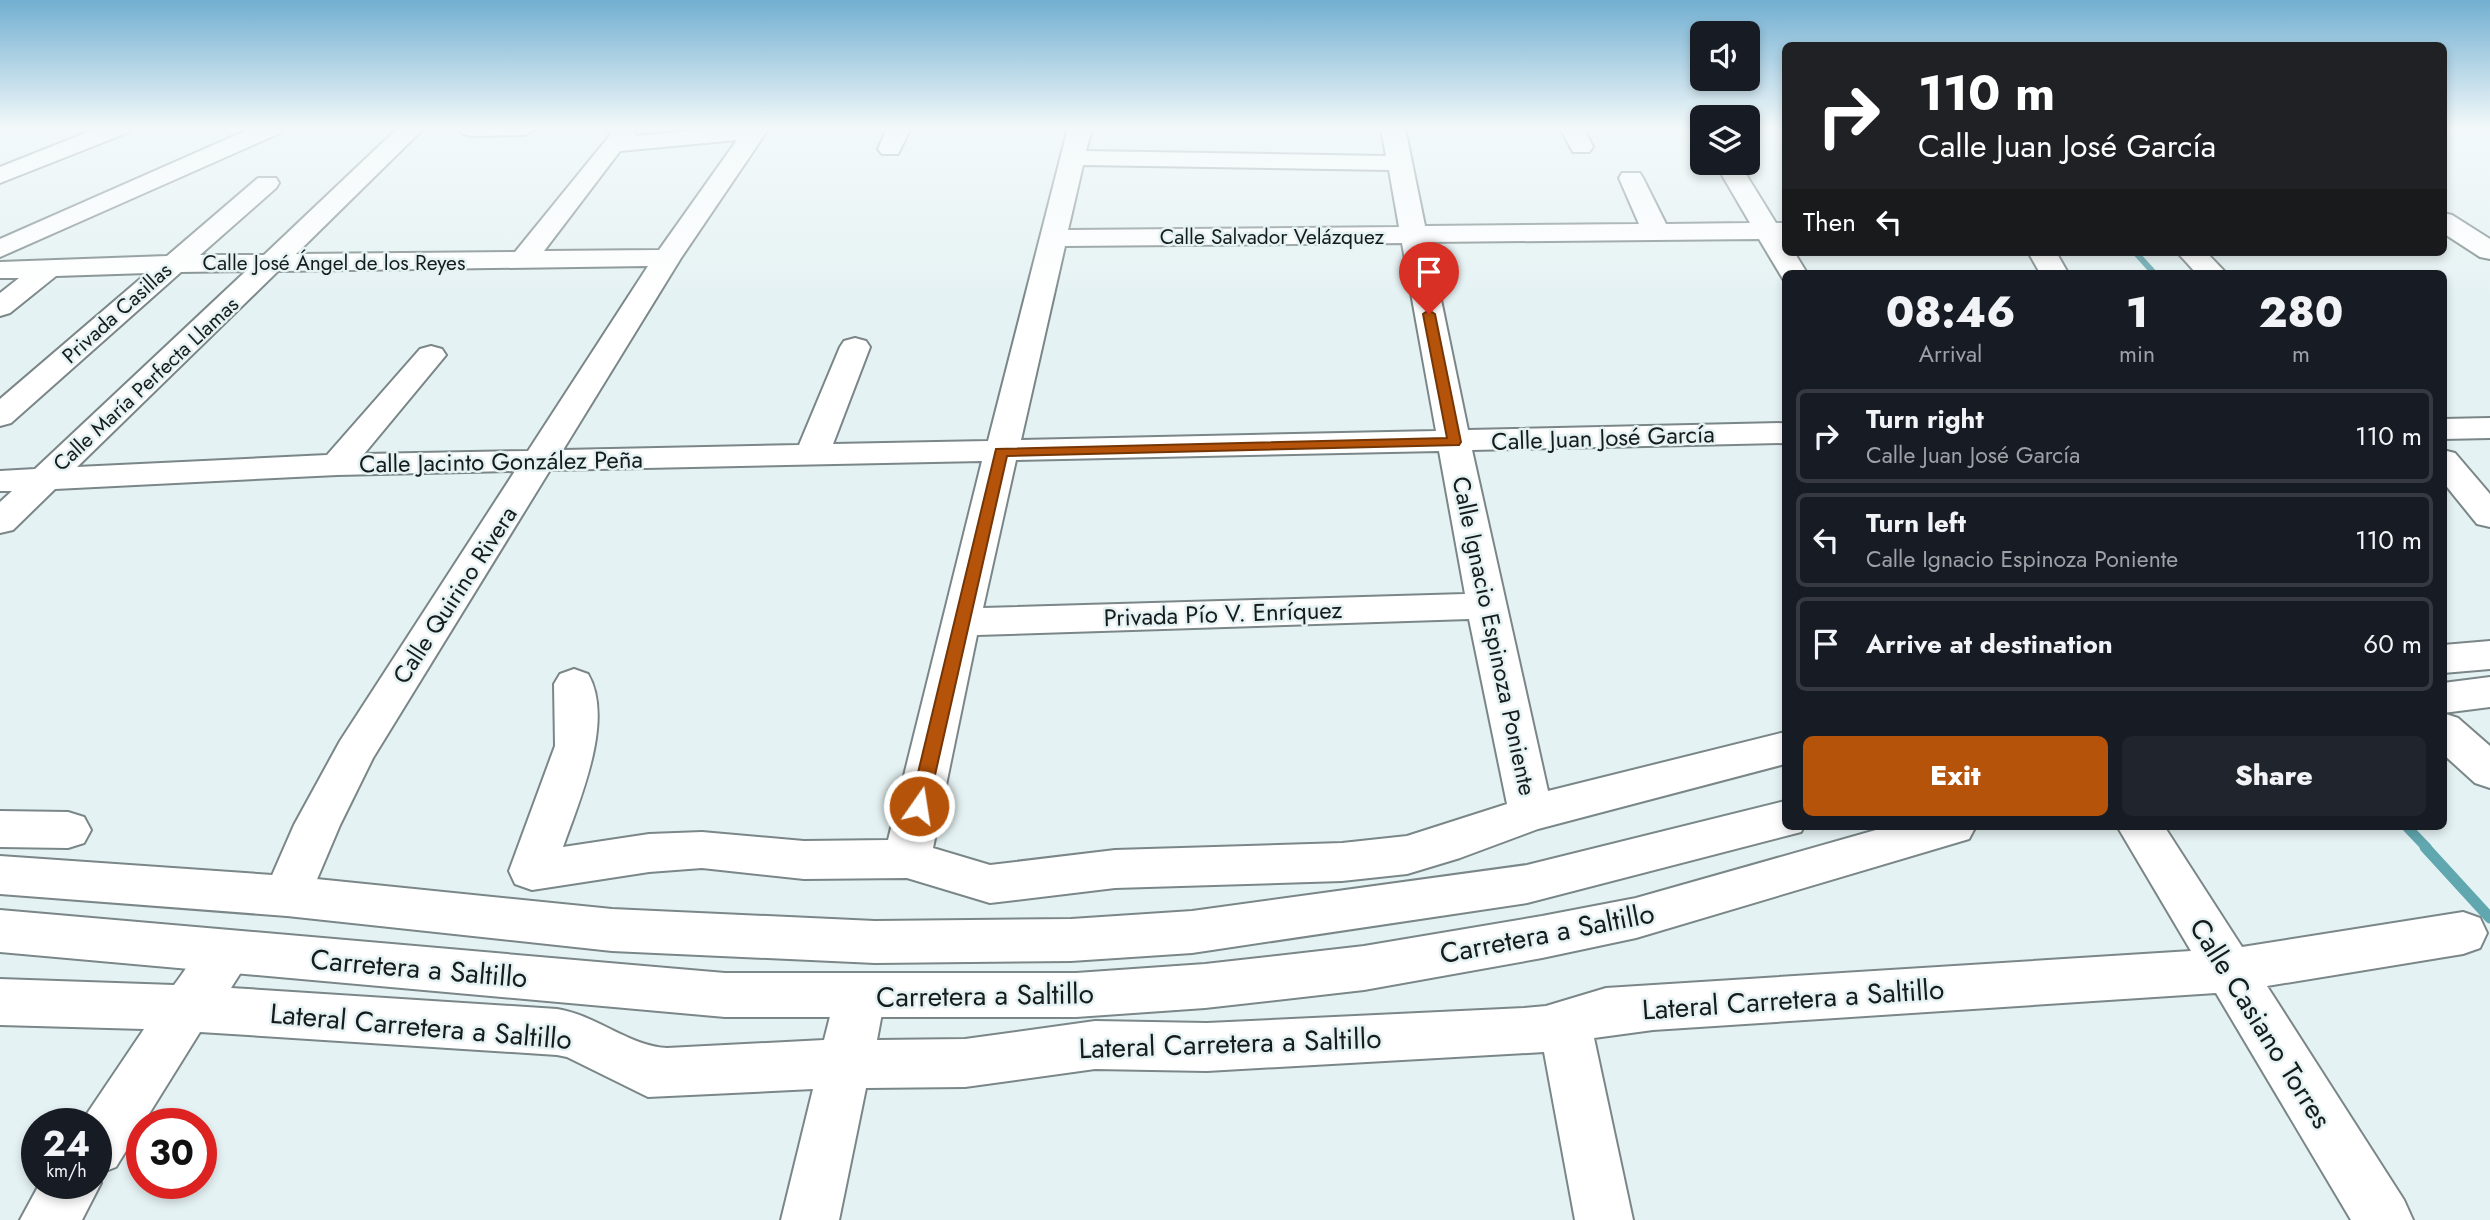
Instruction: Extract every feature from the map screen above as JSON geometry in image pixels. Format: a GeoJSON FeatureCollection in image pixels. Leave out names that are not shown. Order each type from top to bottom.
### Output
{"type":"FeatureCollection","features":[{"type":"Feature","properties":{"kind":"street"},"geometry":{"type":"LineString","coordinates":[[0,249],[144,185]]}},
{"type":"Feature","properties":{"kind":"street","name":"Privada Casillas"},"geometry":{"type":"LineString","coordinates":[[0,416],[265,185]]}},
{"type":"Feature","properties":{"kind":"street","name":"Calle María Perfecta Llamas"},"geometry":{"type":"LineString","coordinates":[[0,522],[353,185]]}},
{"type":"Feature","properties":{"kind":"street"},"geometry":{"type":"LineString","coordinates":[[523,260],[579,185]]}},
{"type":"Feature","properties":{"kind":"street","name":"Calle Quirino Rivera"},"geometry":{"type":"LineString","coordinates":[[287,896],[317,825],[355,752],[667,258],[717,185]]}},
{"type":"Feature","properties":{"kind":"street"},"geometry":{"type":"LineString","coordinates":[[907,859],[960,622],[1066,185]]}},
{"type":"Feature","properties":{"kind":"street","name":"Calle Ignacio Espinoza Poniente"},"geometry":{"type":"LineString","coordinates":[[1404,185],[1486,606],[1531,813]]}},
{"type":"Feature","properties":{"kind":"street"},"geometry":{"type":"LineString","coordinates":[[1634,185],[1657,234]]}},
{"type":"Feature","properties":{"kind":"street"},"geometry":{"type":"LineString","coordinates":[[1743,185],[1777,231]]}},
{"type":"Feature","properties":{"kind":"street"},"geometry":{"type":"LineString","coordinates":[[2447,224],[2490,251]]}},
{"type":"Feature","properties":{"kind":"street","name":"Calle Salvador Velázquez"},"geometry":{"type":"LineString","coordinates":[[1053,238],[1777,231]]}},
{"type":"Feature","properties":{"kind":"street"},"geometry":{"type":"LineString","coordinates":[[2195,256],[2209,270]]}},
{"type":"Feature","properties":{"kind":"street","name":"Calle José Ángel de los Reyes"},"geometry":{"type":"LineString","coordinates":[[0,270],[171,264],[667,258]]}},
{"type":"Feature","properties":{"kind":"street"},"geometry":{"type":"LineString","coordinates":[[0,307],[49,268]]}},
{"type":"Feature","properties":{"kind":"street"},"geometry":{"type":"LineString","coordinates":[[811,454],[855,347]]}},
{"type":"Feature","properties":{"kind":"street"},"geometry":{"type":"LineString","coordinates":[[337,466],[431,355]]}},
{"type":"Feature","properties":{"kind":"street"},"geometry":{"type":"LineString","coordinates":[[2447,429],[2490,428]]}},
{"type":"Feature","properties":{"kind":"street","name":"Calle Juan José García"},"geometry":{"type":"LineString","coordinates":[[1001,452],[1782,433]]}},
{"type":"Feature","properties":{"kind":"street","name":"Calle Jacinto González Peña"},"geometry":{"type":"LineString","coordinates":[[0,481],[337,466],[1001,452]]}},
{"type":"Feature","properties":{"kind":"street"},"geometry":{"type":"LineString","coordinates":[[2447,465],[2490,516]]}},
{"type":"Feature","properties":{"kind":"street","name":"Privada Pío V. Enríquez"},"geometry":{"type":"LineString","coordinates":[[960,622],[1486,606]]}},
{"type":"Feature","properties":{"kind":"street"},"geometry":{"type":"LineString","coordinates":[[2447,661],[2489,684]]}},
{"type":"Feature","properties":{"kind":"street"},"geometry":{"type":"LineString","coordinates":[[574,684],[576,746],[532,871],[676,851],[702,850],[804,860],[907,859],[990,884],[1115,869],[1342,862],[1408,855],[1531,813],[1782,749]]}},
{"type":"Feature","properties":{"kind":"street"},"geometry":{"type":"LineString","coordinates":[[2447,697],[2489,684]]}},
{"type":"Feature","properties":{"kind":"street"},"geometry":{"type":"LineString","coordinates":[[2447,733],[2490,771]]}},
{"type":"Feature","properties":{"kind":"street","name":"Carretera a Saltillo"},"geometry":{"type":"LineString","coordinates":[[0,875],[287,896],[503,920],[692,935],[875,942],[1071,940],[1192,932],[1527,884],[1782,820]]}},
{"type":"Feature","properties":{"kind":"street"},"geometry":{"type":"LineString","coordinates":[[0,830],[68,830]]}},
{"type":"Feature","properties":{"kind":"street","name":"Carretera a Saltillo"},"geometry":{"type":"LineString","coordinates":[[0,931],[725,995],[1076,996],[1205,986],[1364,968],[1636,918],[1939,830]]}},
{"type":"Feature","properties":{"kind":"street","name":"Calle Casiano Torres"},"geometry":{"type":"LineString","coordinates":[[2142,830],[2227,971],[2384,1220]]}},
{"type":"Feature","properties":{"kind":"street","name":"Lateral Carretera a Saltillo"},"geometry":{"type":"LineString","coordinates":[[0,1002],[187,1008],[557,1032],[575,1035],[648,1072],[844,1063],[965,1063],[1095,1045],[1208,1046],[1348,1042],[1524,1031],[1565,1024],[1606,1011],[2227,971],[2463,933]]}},
{"type":"Feature","properties":{"kind":"street"},"geometry":{"type":"LineString","coordinates":[[112,1123],[187,1008],[230,950]]}},
{"type":"Feature","properties":{"kind":"street"},"geometry":{"type":"LineString","coordinates":[[810,1220],[860,997]]}},
{"type":"Feature","properties":{"kind":"street"},"geometry":{"type":"LineString","coordinates":[[1565,1024],[1604,1220]]}},
{"type":"Feature","properties":{"kind":"street"},"geometry":{"type":"LineString","coordinates":[[49,1220],[63,1199]]}},
{"type":"Feature","properties":{"kind":"waterway"},"geometry":{"type":"LineString","coordinates":[[2139,256],[2151,270]]}},
{"type":"Feature","properties":{"kind":"waterway"},"geometry":{"type":"LineString","coordinates":[[2410,830],[2427,848]]}},
{"type":"Feature","properties":{"kind":"waterway"},"geometry":{"type":"LineString","coordinates":[[2425,847],[2490,918]]}},
{"type":"Feature","properties":{"kind":"route"},"geometry":{"type":"LineString","coordinates":[[919,806],[1001,452],[1454,442],[1429,314]]}}]}
